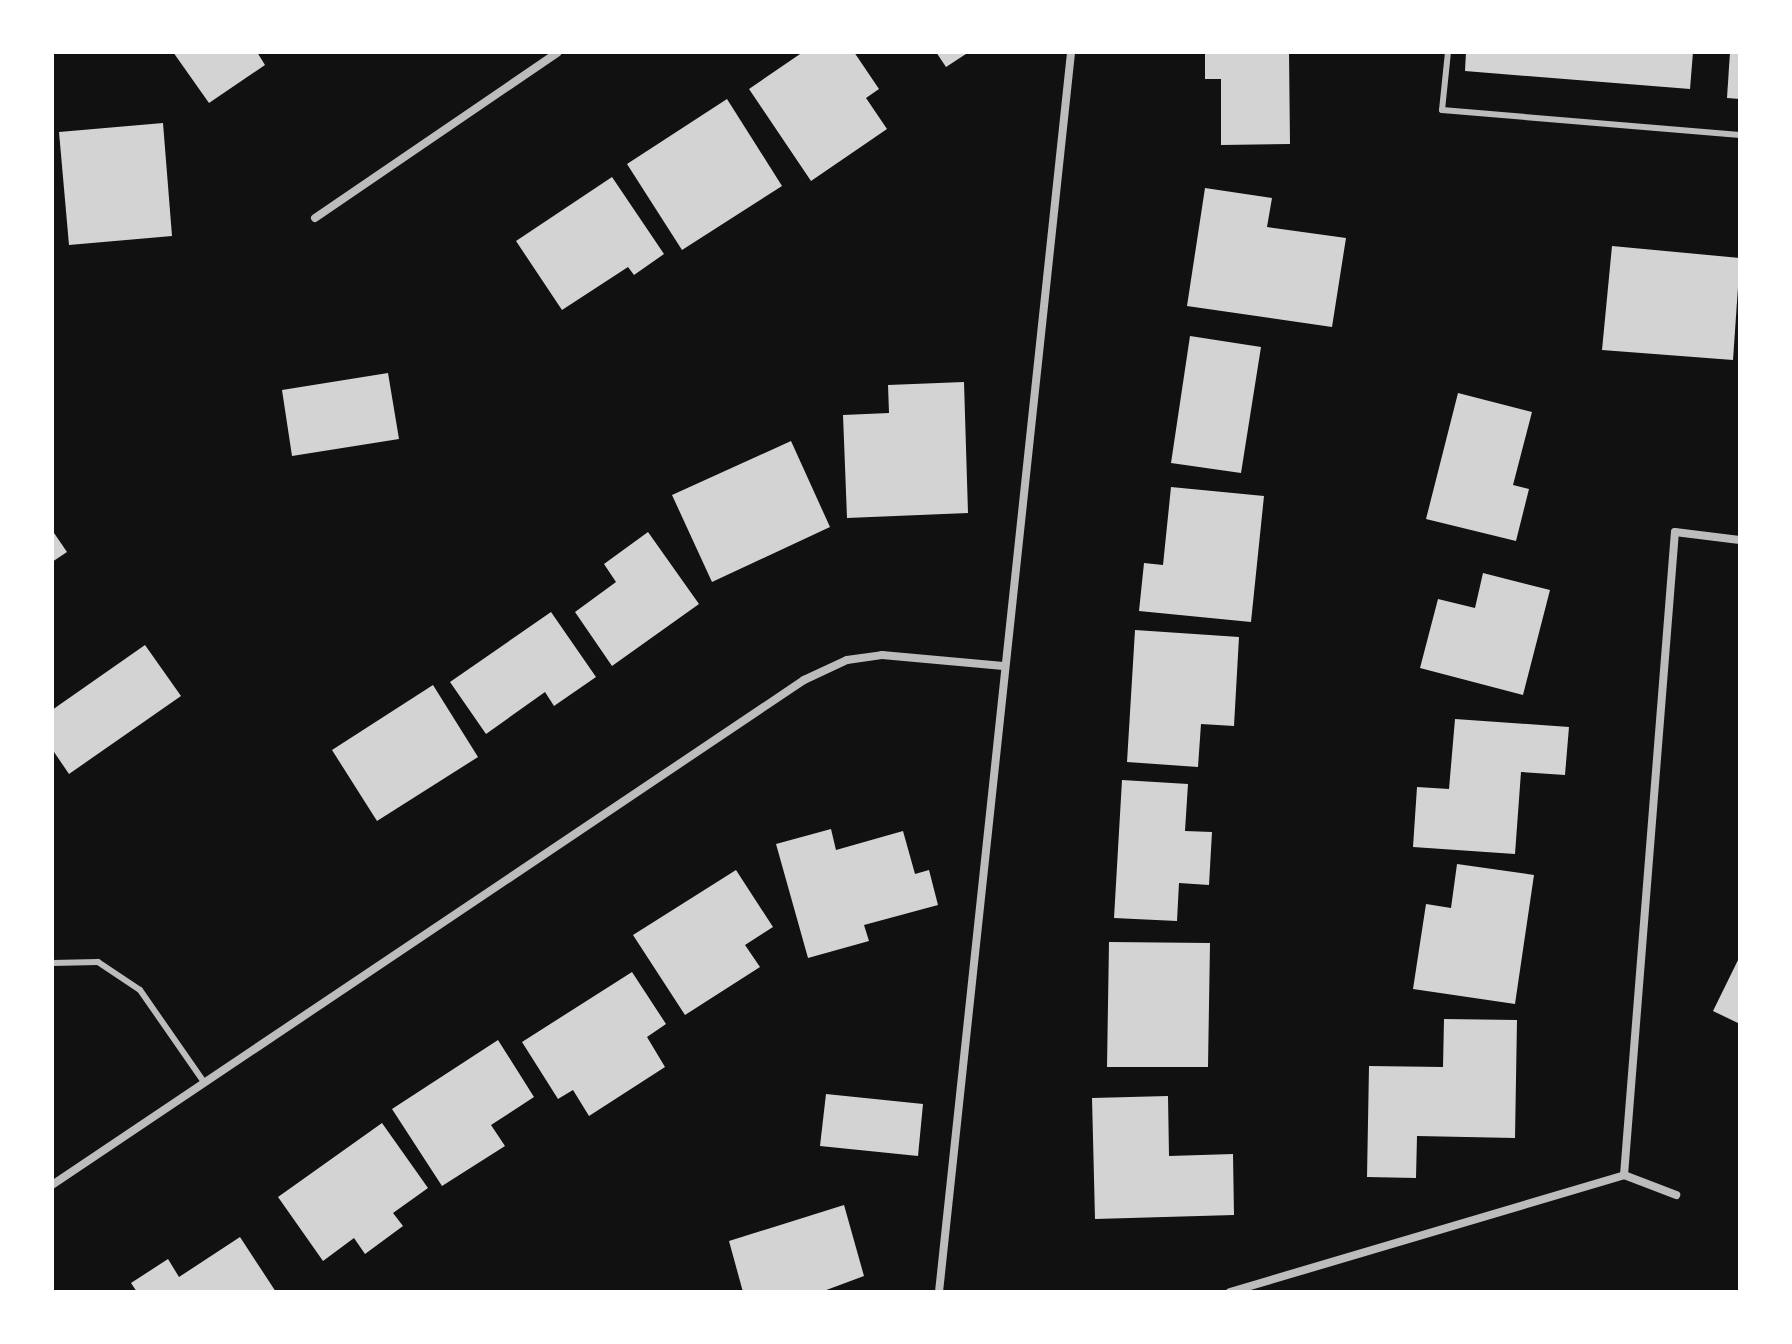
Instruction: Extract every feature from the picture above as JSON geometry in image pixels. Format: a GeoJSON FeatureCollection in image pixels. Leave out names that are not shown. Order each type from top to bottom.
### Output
{"type":"FeatureCollection","features":[{"type":"Feature","properties":{"kind":"street"},"geometry":{"type":"LineString","coordinates":[[315,218],[558,52]]}},
{"type":"Feature","properties":{"kind":"street"},"geometry":{"type":"LineString","coordinates":[[939,1292],[1071,52]]}},
{"type":"Feature","properties":{"kind":"street"},"geometry":{"type":"LineString","coordinates":[[1624,1175],[1675,532],[1740,540]]}},
{"type":"Feature","properties":{"kind":"street"},"geometry":{"type":"LineString","coordinates":[[52,1185],[804,680],[847,660],[882,655],[1004,666]]}},
{"type":"Feature","properties":{"kind":"street"},"geometry":{"type":"LineString","coordinates":[[1230,1292],[1624,1175],[1676,1195]]}},
{"type":"Feature","properties":{"kind":"lane"},"geometry":{"type":"LineString","coordinates":[[1448,52],[1442,110],[1740,135]]}},
{"type":"Feature","properties":{"kind":"lane"},"geometry":{"type":"LineString","coordinates":[[52,963],[98,962],[140,990],[204,1082]]}},
{"type":"Feature","properties":{"kind":"building"},"geometry":{"type":"Polygon","coordinates":[[[173,52],[257,52],[265,65],[209,103],[173,52]]]}},
{"type":"Feature","properties":{"kind":"building"},"geometry":{"type":"Polygon","coordinates":[[[803,52],[854,52],[879,89],[866,98],[887,129],[811,181],[749,89],[803,52]]]}},
{"type":"Feature","properties":{"kind":"building"},"geometry":{"type":"Polygon","coordinates":[[[936,52],[969,52],[946,67],[936,52]]]}},
{"type":"Feature","properties":{"kind":"building"},"geometry":{"type":"Polygon","coordinates":[[[1205,52],[1289,52],[1290,144],[1221,145],[1221,79],[1205,79],[1205,52]]]}},
{"type":"Feature","properties":{"kind":"building"},"geometry":{"type":"Polygon","coordinates":[[[1466,52],[1693,52],[1690,89],[1465,71],[1466,52]]]}},
{"type":"Feature","properties":{"kind":"building"},"geometry":{"type":"Polygon","coordinates":[[[1730,52],[1740,52],[1740,99],[1727,98],[1730,52]]]}},
{"type":"Feature","properties":{"kind":"building"},"geometry":{"type":"Polygon","coordinates":[[[727,99],[782,186],[682,250],[627,164],[727,99]]]}},
{"type":"Feature","properties":{"kind":"building"},"geometry":{"type":"Polygon","coordinates":[[[163,123],[172,236],[69,245],[59,132],[163,123]]]}},
{"type":"Feature","properties":{"kind":"building"},"geometry":{"type":"Polygon","coordinates":[[[612,177],[664,254],[634,275],[628,267],[562,310],[516,241],[612,177]]]}},
{"type":"Feature","properties":{"kind":"building"},"geometry":{"type":"Polygon","coordinates":[[[1205,188],[1272,198],[1267,227],[1346,238],[1332,327],[1187,306],[1205,188]]]}},
{"type":"Feature","properties":{"kind":"building"},"geometry":{"type":"Polygon","coordinates":[[[1612,246],[1740,258],[1733,360],[1602,350],[1612,246]]]}},
{"type":"Feature","properties":{"kind":"building"},"geometry":{"type":"Polygon","coordinates":[[[1190,336],[1261,347],[1241,473],[1171,463],[1190,336]]]}},
{"type":"Feature","properties":{"kind":"building"},"geometry":{"type":"Polygon","coordinates":[[[388,373],[399,439],[292,456],[282,390],[388,373]]]}},
{"type":"Feature","properties":{"kind":"building"},"geometry":{"type":"Polygon","coordinates":[[[964,382],[968,513],[847,518],[843,415],[889,413],[888,385],[964,382]]]}},
{"type":"Feature","properties":{"kind":"building"},"geometry":{"type":"Polygon","coordinates":[[[1458,393],[1532,412],[1513,485],[1529,489],[1516,541],[1426,519],[1458,393]]]}},
{"type":"Feature","properties":{"kind":"building"},"geometry":{"type":"Polygon","coordinates":[[[791,441],[830,527],[712,582],[672,495],[791,441]]]}},
{"type":"Feature","properties":{"kind":"building"},"geometry":{"type":"Polygon","coordinates":[[[1171,487],[1264,496],[1251,622],[1139,611],[1144,563],[1163,565],[1171,487]]]}},
{"type":"Feature","properties":{"kind":"building"},"geometry":{"type":"Polygon","coordinates":[[[52,530],[67,552],[52,562],[52,530]]]}},
{"type":"Feature","properties":{"kind":"building"},"geometry":{"type":"Polygon","coordinates":[[[648,532],[699,604],[612,666],[575,612],[616,582],[604,564],[648,532]]]}},
{"type":"Feature","properties":{"kind":"building"},"geometry":{"type":"Polygon","coordinates":[[[1483,573],[1550,590],[1523,695],[1420,668],[1438,599],[1475,608],[1483,573]]]}},
{"type":"Feature","properties":{"kind":"building"},"geometry":{"type":"Polygon","coordinates":[[[551,612],[596,677],[554,706],[545,692],[486,734],[450,682],[551,612]]]}},
{"type":"Feature","properties":{"kind":"building"},"geometry":{"type":"Polygon","coordinates":[[[1135,630],[1239,637],[1234,726],[1201,724],[1198,767],[1127,762],[1135,630]]]}},
{"type":"Feature","properties":{"kind":"building"},"geometry":{"type":"Polygon","coordinates":[[[145,645],[181,696],[69,774],[52,749],[52,710],[145,645]]]}},
{"type":"Feature","properties":{"kind":"building"},"geometry":{"type":"Polygon","coordinates":[[[433,685],[478,757],[377,821],[332,750],[433,685]]]}},
{"type":"Feature","properties":{"kind":"building"},"geometry":{"type":"Polygon","coordinates":[[[1455,719],[1569,727],[1565,775],[1521,772],[1515,854],[1413,847],[1417,787],[1449,789],[1455,719]]]}},
{"type":"Feature","properties":{"kind":"building"},"geometry":{"type":"Polygon","coordinates":[[[1122,780],[1188,784],[1185,831],[1212,832],[1209,885],[1179,883],[1177,921],[1114,918],[1122,780]]]}},
{"type":"Feature","properties":{"kind":"building"},"geometry":{"type":"Polygon","coordinates":[[[831,829],[836,850],[903,831],[915,874],[929,870],[938,905],[864,925],[869,941],[808,958],[776,844],[831,829]]]}},
{"type":"Feature","properties":{"kind":"building"},"geometry":{"type":"Polygon","coordinates":[[[1457,864],[1534,875],[1515,1004],[1413,989],[1426,904],[1451,908],[1457,864]]]}},
{"type":"Feature","properties":{"kind":"building"},"geometry":{"type":"Polygon","coordinates":[[[736,870],[773,927],[745,945],[760,967],[685,1015],[633,935],[736,870]]]}},
{"type":"Feature","properties":{"kind":"building"},"geometry":{"type":"Polygon","coordinates":[[[1109,942],[1210,943],[1208,1067],[1107,1067],[1109,942]]]}},
{"type":"Feature","properties":{"kind":"building"},"geometry":{"type":"Polygon","coordinates":[[[1740,956],[1740,1024],[1713,1011],[1740,956]]]}},
{"type":"Feature","properties":{"kind":"building"},"geometry":{"type":"Polygon","coordinates":[[[632,972],[666,1024],[647,1037],[665,1067],[589,1116],[573,1090],[558,1099],[522,1042],[632,972]]]}},
{"type":"Feature","properties":{"kind":"building"},"geometry":{"type":"Polygon","coordinates":[[[1444,1019],[1517,1020],[1515,1138],[1417,1136],[1416,1178],[1367,1177],[1369,1066],[1443,1067],[1444,1019]]]}},
{"type":"Feature","properties":{"kind":"building"},"geometry":{"type":"Polygon","coordinates":[[[498,1040],[534,1097],[491,1125],[505,1146],[442,1186],[392,1109],[498,1040]]]}},
{"type":"Feature","properties":{"kind":"building"},"geometry":{"type":"Polygon","coordinates":[[[826,1094],[923,1104],[918,1156],[820,1146],[826,1094]]]}},
{"type":"Feature","properties":{"kind":"building"},"geometry":{"type":"Polygon","coordinates":[[[1168,1096],[1169,1156],[1233,1154],[1234,1215],[1095,1219],[1092,1098],[1168,1096]]]}},
{"type":"Feature","properties":{"kind":"building"},"geometry":{"type":"Polygon","coordinates":[[[382,1123],[428,1188],[393,1213],[403,1226],[365,1254],[354,1238],[323,1261],[278,1197],[382,1123]]]}},
{"type":"Feature","properties":{"kind":"building"},"geometry":{"type":"Polygon","coordinates":[[[844,1205],[864,1276],[821,1292],[743,1292],[729,1241],[844,1205]]]}},
{"type":"Feature","properties":{"kind":"building"},"geometry":{"type":"Polygon","coordinates":[[[240,1237],[276,1292],[137,1292],[131,1283],[168,1259],[179,1277],[240,1237]]]}}]}
